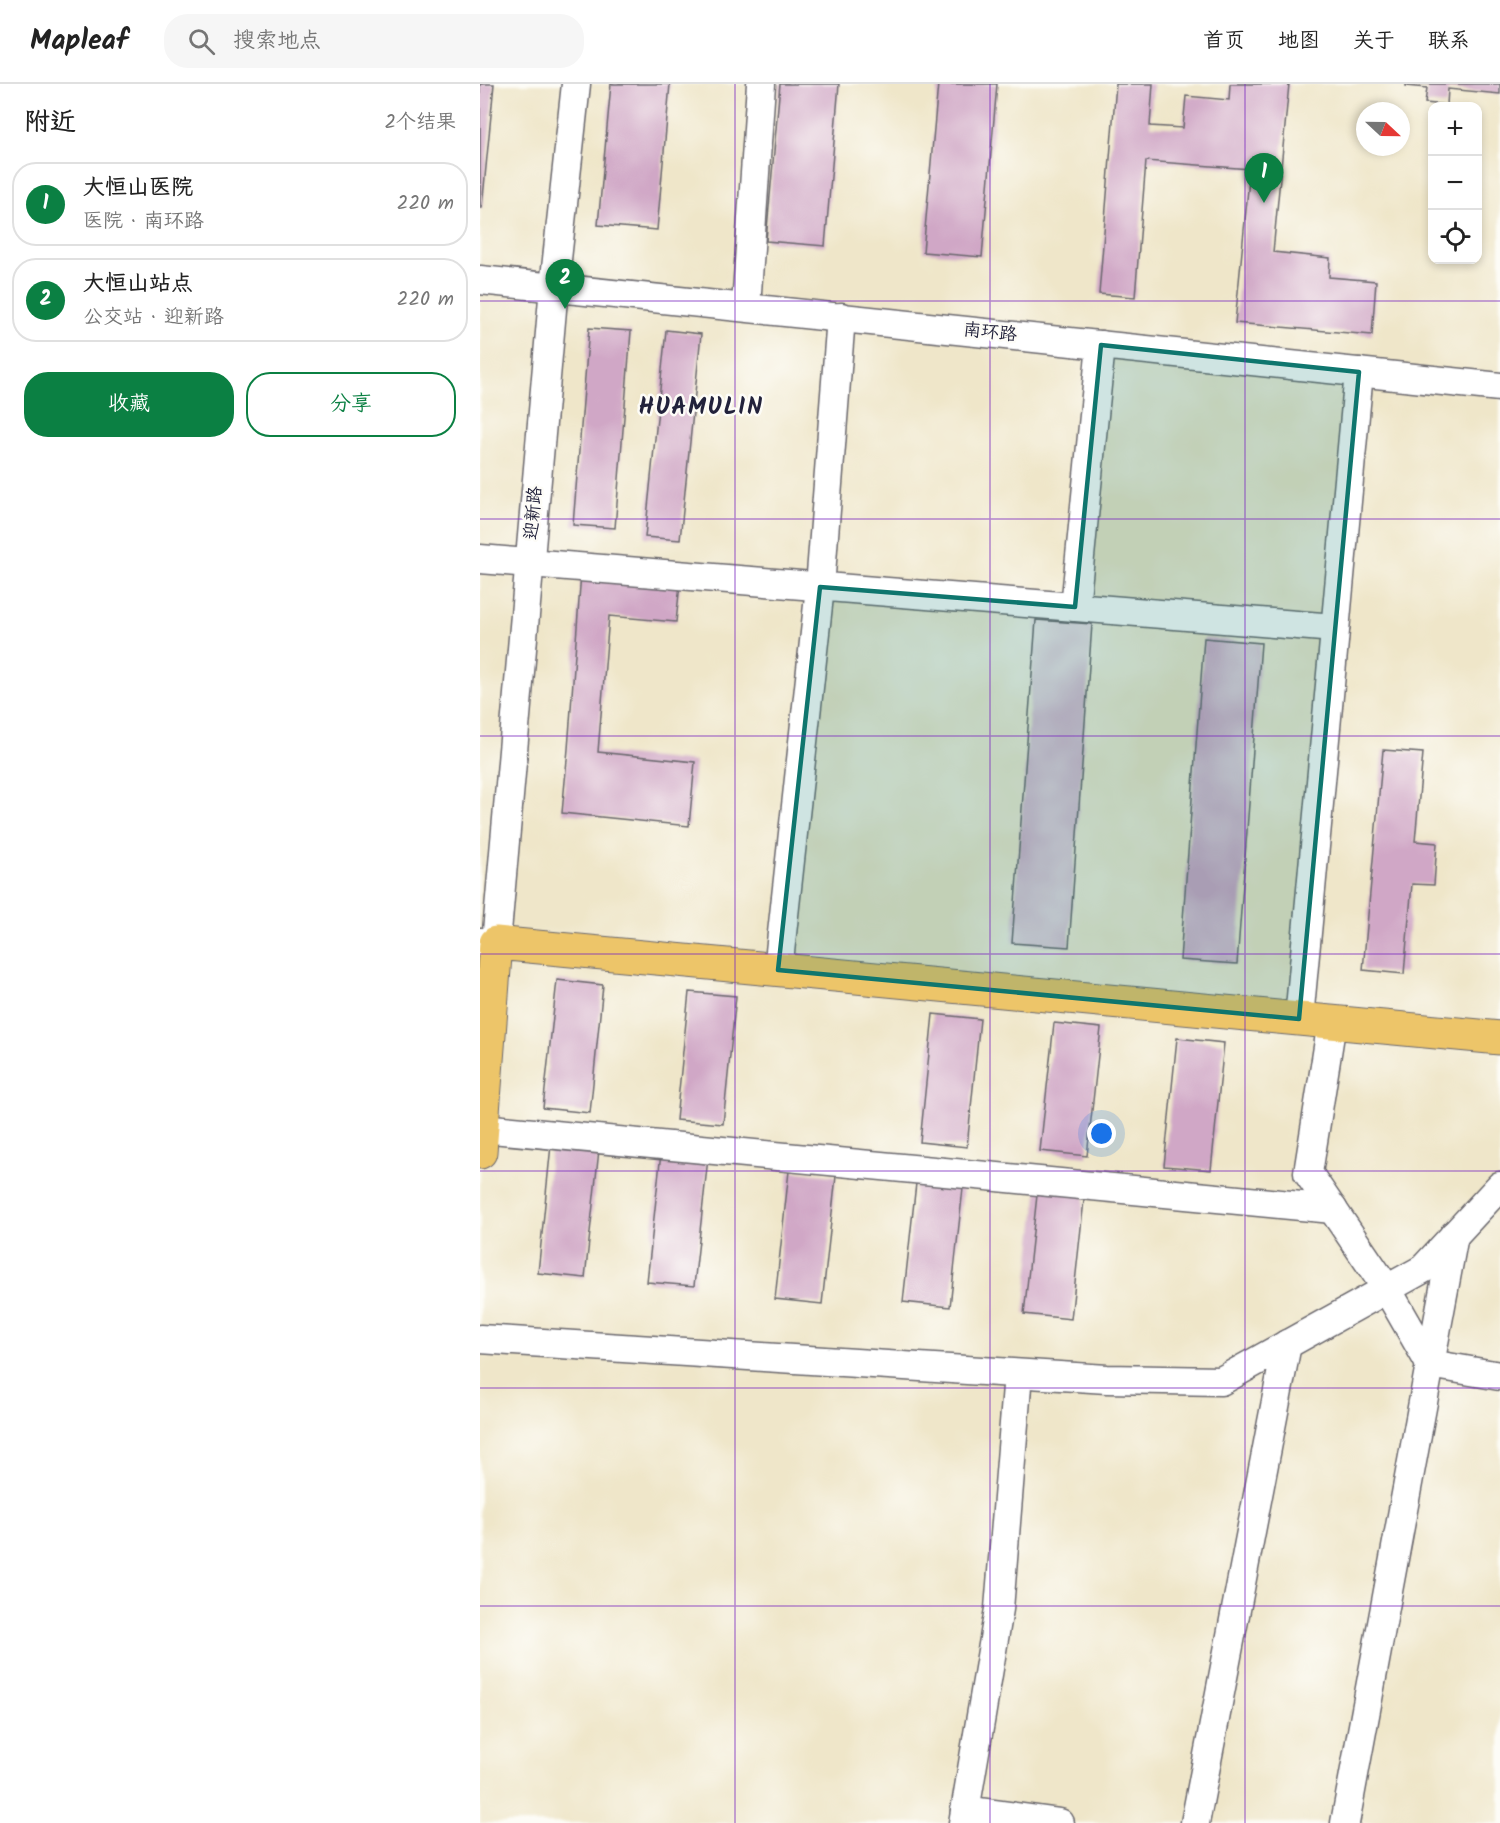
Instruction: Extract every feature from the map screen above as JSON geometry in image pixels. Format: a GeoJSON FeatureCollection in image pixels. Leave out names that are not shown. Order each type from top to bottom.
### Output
{"type":"FeatureCollection","features":[{"type":"Feature","properties":{"kind":"main road"},"geometry":{"type":"LineString","coordinates":[[481,1140],[488,942],[1500,1038]]}},
{"type":"Feature","properties":{"kind":"street","name":"迎新路"},"geometry":{"type":"LineString","coordinates":[[488,942],[530,564],[554,287],[576,84]]}},
{"type":"Feature","properties":{"kind":"street"},"geometry":{"type":"LineString","coordinates":[[746,307],[761,84]]}},
{"type":"Feature","properties":{"kind":"street","name":"南环路"},"geometry":{"type":"LineString","coordinates":[[480,280],[1500,387]]}},
{"type":"Feature","properties":{"kind":"street"},"geometry":{"type":"LineString","coordinates":[[778,969],[820,587],[841,317]]}},
{"type":"Feature","properties":{"kind":"street"},"geometry":{"type":"LineString","coordinates":[[1075,608],[1101,345]]}},
{"type":"Feature","properties":{"kind":"street"},"geometry":{"type":"LineString","coordinates":[[1299,1019],[1359,372]]}},
{"type":"Feature","properties":{"kind":"street"},"geometry":{"type":"LineString","coordinates":[[480,559],[1335,628]]}},
{"type":"Feature","properties":{"kind":"street"},"geometry":{"type":"LineString","coordinates":[[1332,1022],[1308,1173],[1387,1289],[1430,1364]]}},
{"type":"Feature","properties":{"kind":"street"},"geometry":{"type":"LineString","coordinates":[[481,1140],[1332,1209]]}},
{"type":"Feature","properties":{"kind":"street"},"geometry":{"type":"LineString","coordinates":[[480,1340],[1107,1379],[1221,1380],[1423,1269],[1500,1186]]}},
{"type":"Feature","properties":{"kind":"street"},"geometry":{"type":"LineString","coordinates":[[1345,1823],[1454,1235]]}},
{"type":"Feature","properties":{"kind":"street"},"geometry":{"type":"LineString","coordinates":[[1195,1823],[1287,1344]]}},
{"type":"Feature","properties":{"kind":"street"},"geometry":{"type":"LineString","coordinates":[[1430,1364],[1500,1376]]}},
{"type":"Feature","properties":{"kind":"street"},"geometry":{"type":"LineString","coordinates":[[1018,1374],[999,1609],[964,1816],[1060,1823]]}},
{"type":"Feature","properties":{"kind":"highlighted area"},"geometry":{"type":"Polygon","coordinates":[[[1101,345],[1359,372],[1299,1019],[778,970],[820,587],[1075,607],[1101,345]]]}},
{"type":"Feature","properties":{"kind":"building"},"geometry":{"type":"Polygon","coordinates":[[[480,84],[494,84],[482,208],[480,208],[480,84]]]}},
{"type":"Feature","properties":{"kind":"building"},"geometry":{"type":"Polygon","coordinates":[[[611,84],[670,84],[657,230],[598,225],[611,84]]]}},
{"type":"Feature","properties":{"kind":"building"},"geometry":{"type":"Polygon","coordinates":[[[780,84],[839,84],[825,246],[766,241],[780,84]]]}},
{"type":"Feature","properties":{"kind":"building"},"geometry":{"type":"Polygon","coordinates":[[[938,84],[997,84],[982,257],[923,252],[938,84]]]}},
{"type":"Feature","properties":{"kind":"building"},"geometry":{"type":"Polygon","coordinates":[[[1116,84],[1153,84],[1150,126],[1183,128],[1186,96],[1229,100],[1230,84],[1289,84],[1273,252],[1330,258],[1329,277],[1376,281],[1372,335],[1235,323],[1250,169],[1146,161],[1135,297],[1099,294],[1116,84]]]}},
{"type":"Feature","properties":{"kind":"building"},"geometry":{"type":"Polygon","coordinates":[[[1406,84],[1500,84],[1500,94],[1448,89],[1447,102],[1428,103],[1425,103],[1427,88],[1406,86],[1406,84]]]}},
{"type":"Feature","properties":{"kind":"building"},"geometry":{"type":"Polygon","coordinates":[[[589,328],[631,331],[615,528],[573,525],[589,328]]]}},
{"type":"Feature","properties":{"kind":"building"},"geometry":{"type":"Polygon","coordinates":[[[666,330],[701,334],[680,540],[645,537],[666,330]]]}},
{"type":"Feature","properties":{"kind":"building"},"geometry":{"type":"Polygon","coordinates":[[[581,573],[680,584],[676,622],[609,616],[598,752],[695,762],[689,826],[562,813],[581,573]]]}},
{"type":"Feature","properties":{"kind":"building"},"geometry":{"type":"Polygon","coordinates":[[[1036,620],[1092,624],[1069,947],[1012,943],[1036,620]]]}},
{"type":"Feature","properties":{"kind":"building"},"geometry":{"type":"Polygon","coordinates":[[[1204,638],[1261,643],[1237,964],[1180,960],[1204,638]]]}},
{"type":"Feature","properties":{"kind":"building"},"geometry":{"type":"Polygon","coordinates":[[[1383,750],[1423,753],[1415,841],[1437,843],[1434,885],[1412,884],[1404,974],[1363,970],[1383,750]]]}},
{"type":"Feature","properties":{"kind":"building"},"geometry":{"type":"Polygon","coordinates":[[[557,980],[603,985],[590,1113],[543,1108],[557,980]]]}},
{"type":"Feature","properties":{"kind":"building"},"geometry":{"type":"Polygon","coordinates":[[[689,992],[736,996],[723,1124],[676,1120],[689,992]]]}},
{"type":"Feature","properties":{"kind":"building"},"geometry":{"type":"Polygon","coordinates":[[[933,1014],[980,1019],[967,1147],[920,1142],[933,1014]]]}},
{"type":"Feature","properties":{"kind":"building"},"geometry":{"type":"Polygon","coordinates":[[[1054,1023],[1101,1028],[1087,1156],[1040,1151],[1054,1023]]]}},
{"type":"Feature","properties":{"kind":"building"},"geometry":{"type":"Polygon","coordinates":[[[1177,1038],[1224,1043],[1211,1170],[1164,1166],[1177,1038]]]}},
{"type":"Feature","properties":{"kind":"building"},"geometry":{"type":"Polygon","coordinates":[[[551,1145],[599,1150],[585,1278],[538,1273],[551,1145]]]}},
{"type":"Feature","properties":{"kind":"building"},"geometry":{"type":"Polygon","coordinates":[[[661,1153],[708,1158],[694,1286],[647,1282],[661,1153]]]}},
{"type":"Feature","properties":{"kind":"building"},"geometry":{"type":"Polygon","coordinates":[[[789,1171],[836,1176],[822,1304],[775,1299],[789,1171]]]}},
{"type":"Feature","properties":{"kind":"building"},"geometry":{"type":"Polygon","coordinates":[[[917,1174],[964,1179],[950,1307],[903,1302],[917,1174]]]}},
{"type":"Feature","properties":{"kind":"building"},"geometry":{"type":"Polygon","coordinates":[[[1038,1186],[1085,1191],[1071,1319],[1024,1314],[1038,1186]]]}},
{"type":"Feature","properties":{"kind":"place","name":"大恒山医院"},"geometry":{"type":"Point","coordinates":[1264,203]}},
{"type":"Feature","properties":{"kind":"place","name":"大恒山站点"},"geometry":{"type":"Point","coordinates":[565,309]}},
{"type":"Feature","properties":{"kind":"district","name":"HUAMULIN"},"geometry":{"type":"Point","coordinates":[701,407]}}]}
